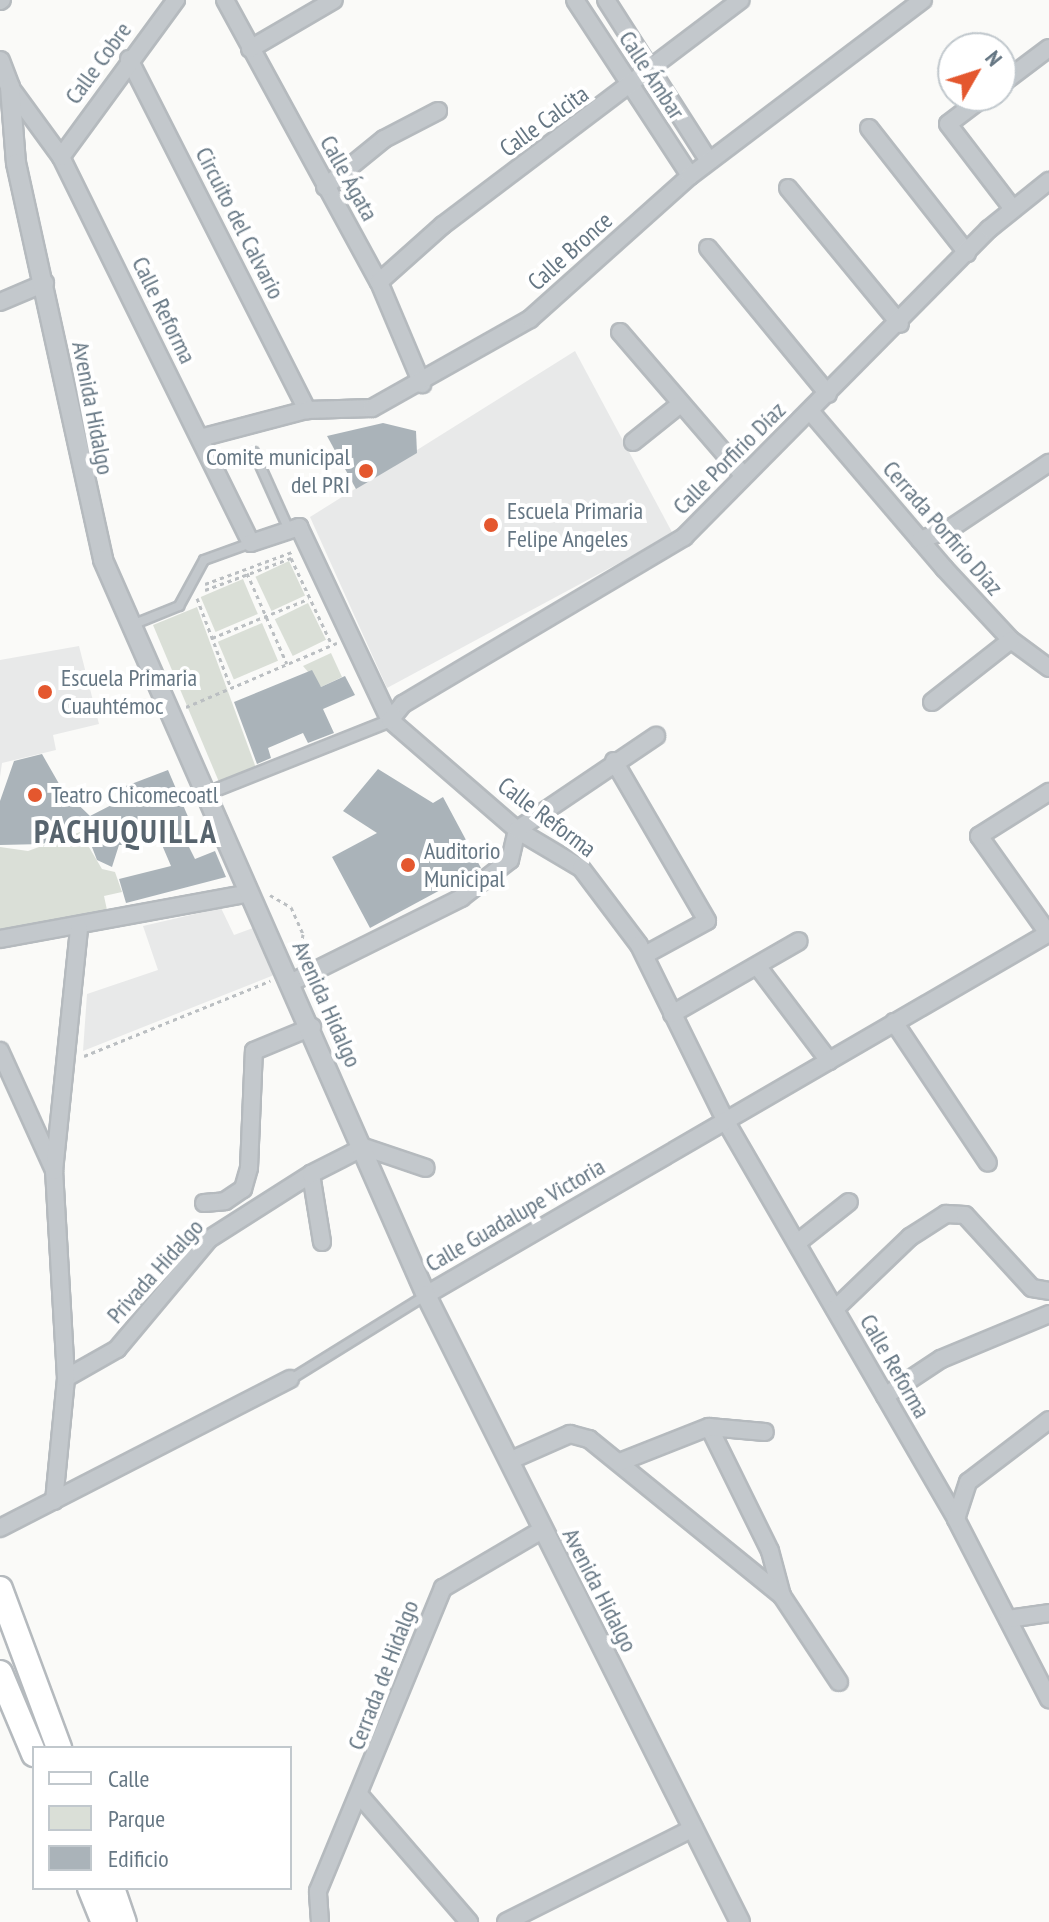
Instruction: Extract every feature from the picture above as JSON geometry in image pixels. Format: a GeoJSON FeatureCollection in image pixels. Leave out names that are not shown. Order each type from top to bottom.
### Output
{"type":"FeatureCollection","features":[{"type":"Feature","properties":{"kind":"main road"},"geometry":{"type":"LineString","coordinates":[[0,1589],[58,1746]]}},
{"type":"Feature","properties":{"kind":"main road"},"geometry":{"type":"LineString","coordinates":[[0,1673],[32,1749]]}},
{"type":"Feature","properties":{"kind":"main road"},"geometry":{"type":"LineString","coordinates":[[91,1890],[104,1922]]}},
{"type":"Feature","properties":{"kind":"main road"},"geometry":{"type":"LineString","coordinates":[[113,1890],[124,1922]]}},
{"type":"Feature","properties":{"kind":"street","name":"Calle Cobre"},"geometry":{"type":"LineString","coordinates":[[61,157],[129,59],[176,0]]}},
{"type":"Feature","properties":{"kind":"street","name":"Calle Ágata"},"geometry":{"type":"LineString","coordinates":[[225,0],[379,282],[422,384]]}},
{"type":"Feature","properties":{"kind":"street"},"geometry":{"type":"LineString","coordinates":[[250,49],[334,0]]}},
{"type":"Feature","properties":{"kind":"street","name":"Calle Ámbar"},"geometry":{"type":"LineString","coordinates":[[575,0],[690,176]]}},
{"type":"Feature","properties":{"kind":"street","name":"Calle Ámbar"},"geometry":{"type":"LineString","coordinates":[[606,0],[709,161]]}},
{"type":"Feature","properties":{"kind":"street","name":"Calle Calcita"},"geometry":{"type":"LineString","coordinates":[[379,282],[443,225],[631,87],[740,0]]}},
{"type":"Feature","properties":{"kind":"street","name":"Calle Bronce"},"geometry":{"type":"LineString","coordinates":[[200,438],[307,410],[372,408],[422,384],[530,319],[690,176],[923,0]]}},
{"type":"Feature","properties":{"kind":"street"},"geometry":{"type":"LineString","coordinates":[[1017,72],[1049,48]]}},
{"type":"Feature","properties":{"kind":"street","name":"Circuito del Calvario"},"geometry":{"type":"LineString","coordinates":[[129,59],[307,410]]}},
{"type":"Feature","properties":{"kind":"street","name":"Avenida Hidalgo"},"geometry":{"type":"LineString","coordinates":[[0,61],[10,87],[16,163],[45,283],[92,517],[132,625],[204,794],[312,1027],[426,1295],[739,1922]]}},
{"type":"Feature","properties":{"kind":"street","name":"Calle Reforma"},"geometry":{"type":"LineString","coordinates":[[10,87],[61,157],[251,543]]}},
{"type":"Feature","properties":{"kind":"street"},"geometry":{"type":"LineString","coordinates":[[325,187],[384,139],[438,111]]}},
{"type":"Feature","properties":{"kind":"street"},"geometry":{"type":"LineString","coordinates":[[964,112],[948,124],[1013,209]]}},
{"type":"Feature","properties":{"kind":"street"},"geometry":{"type":"LineString","coordinates":[[869,128],[967,253]]}},
{"type":"Feature","properties":{"kind":"street","name":"Calle Porfirio Díaz"},"geometry":{"type":"LineString","coordinates":[[204,794],[390,720],[403,704],[684,537],[742,474],[900,324],[967,253],[1013,209],[1049,181]]}},
{"type":"Feature","properties":{"kind":"street"},"geometry":{"type":"LineString","coordinates":[[788,188],[900,324]]}},
{"type":"Feature","properties":{"kind":"street"},"geometry":{"type":"LineString","coordinates":[[1028,198],[1049,200]]}},
{"type":"Feature","properties":{"kind":"street"},"geometry":{"type":"LineString","coordinates":[[708,248],[828,394]]}},
{"type":"Feature","properties":{"kind":"street"},"geometry":{"type":"LineString","coordinates":[[0,302],[45,283]]}},
{"type":"Feature","properties":{"kind":"street"},"geometry":{"type":"LineString","coordinates":[[620,332],[678,406],[742,474]]}},
{"type":"Feature","properties":{"kind":"street"},"geometry":{"type":"LineString","coordinates":[[633,442],[678,406]]}},
{"type":"Feature","properties":{"kind":"street","name":"Cerrada Porfirio Díaz"},"geometry":{"type":"LineString","coordinates":[[810,411],[920,540],[1011,640],[1049,668]]}},
{"type":"Feature","properties":{"kind":"street"},"geometry":{"type":"LineString","coordinates":[[920,540],[951,528],[1049,463]]}},
{"type":"Feature","properties":{"kind":"street","name":"Calle Reforma"},"geometry":{"type":"LineString","coordinates":[[289,530],[299,527],[390,720],[517,830],[581,868],[645,955],[725,1120],[956,1519],[1049,1699]]}},
{"type":"Feature","properties":{"kind":"street"},"geometry":{"type":"LineString","coordinates":[[251,543],[289,530]]}},
{"type":"Feature","properties":{"kind":"street"},"geometry":{"type":"LineString","coordinates":[[932,702],[1011,640]]}},
{"type":"Feature","properties":{"kind":"street"},"geometry":{"type":"LineString","coordinates":[[289,978],[461,898],[510,860],[517,830],[614,761],[656,736]]}},
{"type":"Feature","properties":{"kind":"street"},"geometry":{"type":"LineString","coordinates":[[614,761],[707,921],[645,955]]}},
{"type":"Feature","properties":{"kind":"street"},"geometry":{"type":"LineString","coordinates":[[1049,792],[979,836],[1049,933]]}},
{"type":"Feature","properties":{"kind":"street"},"geometry":{"type":"LineString","coordinates":[[0,939],[79,928],[250,893]]}},
{"type":"Feature","properties":{"kind":"street"},"geometry":{"type":"LineString","coordinates":[[54,1501],[66,1378],[54,1171],[79,928]]}},
{"type":"Feature","properties":{"kind":"street","name":"Calle Guadalupe Victoria"},"geometry":{"type":"LineString","coordinates":[[426,1295],[1049,933]]}},
{"type":"Feature","properties":{"kind":"street"},"geometry":{"type":"LineString","coordinates":[[672,1014],[799,941]]}},
{"type":"Feature","properties":{"kind":"street"},"geometry":{"type":"LineString","coordinates":[[758,967],[829,1061]]}},
{"type":"Feature","properties":{"kind":"street"},"geometry":{"type":"LineString","coordinates":[[894,1022],[988,1163]]}},
{"type":"Feature","properties":{"kind":"street"},"geometry":{"type":"LineString","coordinates":[[204,1203],[225,1201],[243,1189],[249,1168],[254,1051],[312,1027]]}},
{"type":"Feature","properties":{"kind":"street"},"geometry":{"type":"LineString","coordinates":[[0,1051],[5,1072],[54,1171]]}},
{"type":"Feature","properties":{"kind":"street"},"geometry":{"type":"LineString","coordinates":[[364,1147],[426,1168]]}},
{"type":"Feature","properties":{"kind":"street","name":"Privada Hidalgo"},"geometry":{"type":"LineString","coordinates":[[66,1378],[90,1370],[117,1349],[209,1239],[311,1174],[364,1147]]}},
{"type":"Feature","properties":{"kind":"street"},"geometry":{"type":"LineString","coordinates":[[311,1174],[322,1242]]}},
{"type":"Feature","properties":{"kind":"street"},"geometry":{"type":"LineString","coordinates":[[797,1243],[849,1202]]}},
{"type":"Feature","properties":{"kind":"street"},"geometry":{"type":"LineString","coordinates":[[835,1309],[910,1237],[946,1214],[965,1215],[1032,1288],[1049,1291]]}},
{"type":"Feature","properties":{"kind":"street"},"geometry":{"type":"LineString","coordinates":[[885,1396],[941,1359],[1049,1314]]}},
{"type":"Feature","properties":{"kind":"street","name":"Calle Guadalupe Victoria"},"geometry":{"type":"LineString","coordinates":[[0,1528],[290,1379]]}},
{"type":"Feature","properties":{"kind":"street"},"geometry":{"type":"LineString","coordinates":[[956,1519],[968,1482],[1049,1420]]}},
{"type":"Feature","properties":{"kind":"street"},"geometry":{"type":"LineString","coordinates":[[620,1462],[709,1427],[765,1432]]}},
{"type":"Feature","properties":{"kind":"street"},"geometry":{"type":"LineString","coordinates":[[709,1427],[770,1551],[782,1596]]}},
{"type":"Feature","properties":{"kind":"street"},"geometry":{"type":"LineString","coordinates":[[509,1461],[570,1434],[589,1439],[782,1596],[839,1682]]}},
{"type":"Feature","properties":{"kind":"street","name":"Cerrada de Hidalgo"},"geometry":{"type":"LineString","coordinates":[[320,1922],[318,1891],[362,1798],[403,1676],[443,1588],[542,1530]]}},
{"type":"Feature","properties":{"kind":"street"},"geometry":{"type":"LineString","coordinates":[[1008,1619],[1049,1613]]}},
{"type":"Feature","properties":{"kind":"street"},"geometry":{"type":"LineString","coordinates":[[362,1798],[469,1922]]}},
{"type":"Feature","properties":{"kind":"street"},"geometry":{"type":"LineString","coordinates":[[506,1922],[694,1828]]}},
{"type":"Feature","properties":{"kind":"lane"},"geometry":{"type":"LineString","coordinates":[[254,452],[289,530]]}},
{"type":"Feature","properties":{"kind":"lane"},"geometry":{"type":"LineString","coordinates":[[132,625],[179,606],[204,560],[251,543]]}},
{"type":"Feature","properties":{"kind":"lane","name":"Calle Guadalupe Victoria"},"geometry":{"type":"LineString","coordinates":[[290,1379],[426,1295]]}},
{"type":"Feature","properties":{"kind":"path"},"geometry":{"type":"LineString","coordinates":[[231,689],[195,593],[294,551],[344,657]]}},
{"type":"Feature","properties":{"kind":"path"},"geometry":{"type":"LineString","coordinates":[[203,585],[291,558],[332,645]]}},
{"type":"Feature","properties":{"kind":"path"},"geometry":{"type":"LineString","coordinates":[[246,572],[287,664]]}},
{"type":"Feature","properties":{"kind":"path"},"geometry":{"type":"LineString","coordinates":[[189,590],[195,606]]}},
{"type":"Feature","properties":{"kind":"path"},"geometry":{"type":"LineString","coordinates":[[212,638],[310,598]]}},
{"type":"Feature","properties":{"kind":"path"},"geometry":{"type":"LineString","coordinates":[[185,708],[337,643]]}},
{"type":"Feature","properties":{"kind":"path"},"geometry":{"type":"LineString","coordinates":[[179,694],[190,721]]}},
{"type":"Feature","properties":{"kind":"path"},"geometry":{"type":"LineString","coordinates":[[66,1063],[289,978]]}},
{"type":"Feature","properties":{"kind":"shaded area","name":"Escuela Primaria Felipe Angeles"},"geometry":{"type":"Polygon","coordinates":[[[575,351],[673,534],[387,688],[310,517],[575,351]]]}},
{"type":"Feature","properties":{"kind":"shaded area","name":"Escuela Primaria Cuauhtémoc"},"geometry":{"type":"Polygon","coordinates":[[[79,646],[99,724],[53,735],[56,750],[2,763],[0,777],[0,660],[79,646]]]}},
{"type":"Feature","properties":{"kind":"shaded area"},"geometry":{"type":"Polygon","coordinates":[[[221,908],[234,935],[253,928],[274,975],[83,1051],[87,994],[158,970],[143,926],[221,908]]]}},
{"type":"Feature","properties":{"kind":"green space"},"geometry":{"type":"Polygon","coordinates":[[[289,561],[305,595],[272,611],[255,577],[289,561]]]}},
{"type":"Feature","properties":{"kind":"green space"},"geometry":{"type":"Polygon","coordinates":[[[243,579],[258,614],[216,632],[201,597],[243,579]]]}},
{"type":"Feature","properties":{"kind":"green space"},"geometry":{"type":"Polygon","coordinates":[[[308,603],[326,640],[293,656],[275,619],[308,603]]]}},
{"type":"Feature","properties":{"kind":"green space"},"geometry":{"type":"Polygon","coordinates":[[[197,607],[256,768],[219,782],[153,625],[197,607]]]}},
{"type":"Feature","properties":{"kind":"green space"},"geometry":{"type":"Polygon","coordinates":[[[262,623],[278,661],[234,679],[218,642],[262,623]]]}},
{"type":"Feature","properties":{"kind":"green space"},"geometry":{"type":"Polygon","coordinates":[[[331,653],[342,677],[321,687],[303,666],[331,653]]]}},
{"type":"Feature","properties":{"kind":"green space"},"geometry":{"type":"Polygon","coordinates":[[[80,832],[102,869],[115,872],[122,892],[104,896],[107,910],[0,929],[0,847],[28,851],[80,832]]]}},
{"type":"Feature","properties":{"kind":"building","name":"Comite municipal del PRI"},"geometry":{"type":"Polygon","coordinates":[[[383,423],[416,431],[417,453],[356,489],[327,436],[383,423]]]}},
{"type":"Feature","properties":{"kind":"building"},"geometry":{"type":"Polygon","coordinates":[[[312,670],[321,687],[345,676],[355,695],[323,709],[334,733],[308,743],[303,733],[268,748],[271,758],[257,764],[234,702],[312,670]]]}},
{"type":"Feature","properties":{"kind":"building"},"geometry":{"type":"Polygon","coordinates":[[[42,754],[62,789],[90,816],[129,796],[126,786],[168,770],[192,826],[181,831],[195,859],[215,851],[226,877],[126,903],[119,879],[171,866],[153,824],[129,845],[119,845],[112,867],[97,860],[83,824],[43,844],[0,845],[0,801],[14,761],[42,754]]]}},
{"type":"Feature","properties":{"kind":"building","name":"Auditorio Municipal"},"geometry":{"type":"Polygon","coordinates":[[[378,769],[433,803],[443,797],[481,868],[370,928],[332,857],[377,833],[343,811],[378,769]]]}},
{"type":"Feature","properties":{"kind":"place","name":"Comite municipal del PRI"},"geometry":{"type":"Point","coordinates":[366,471]}},
{"type":"Feature","properties":{"kind":"place","name":"Escuela Primaria Felipe Angeles"},"geometry":{"type":"Point","coordinates":[491,525]}},
{"type":"Feature","properties":{"kind":"place","name":"Escuela Primaria Cuauhtémoc"},"geometry":{"type":"Point","coordinates":[45,692]}},
{"type":"Feature","properties":{"kind":"place","name":"Teatro Chicomecoatl"},"geometry":{"type":"Point","coordinates":[35,795]}},
{"type":"Feature","properties":{"kind":"place","name":"Auditorio Municipal"},"geometry":{"type":"Point","coordinates":[408,865]}},
{"type":"Feature","properties":{"kind":"district","name":"PACHUQUILLA"},"geometry":{"type":"Point","coordinates":[126,831]}}]}
